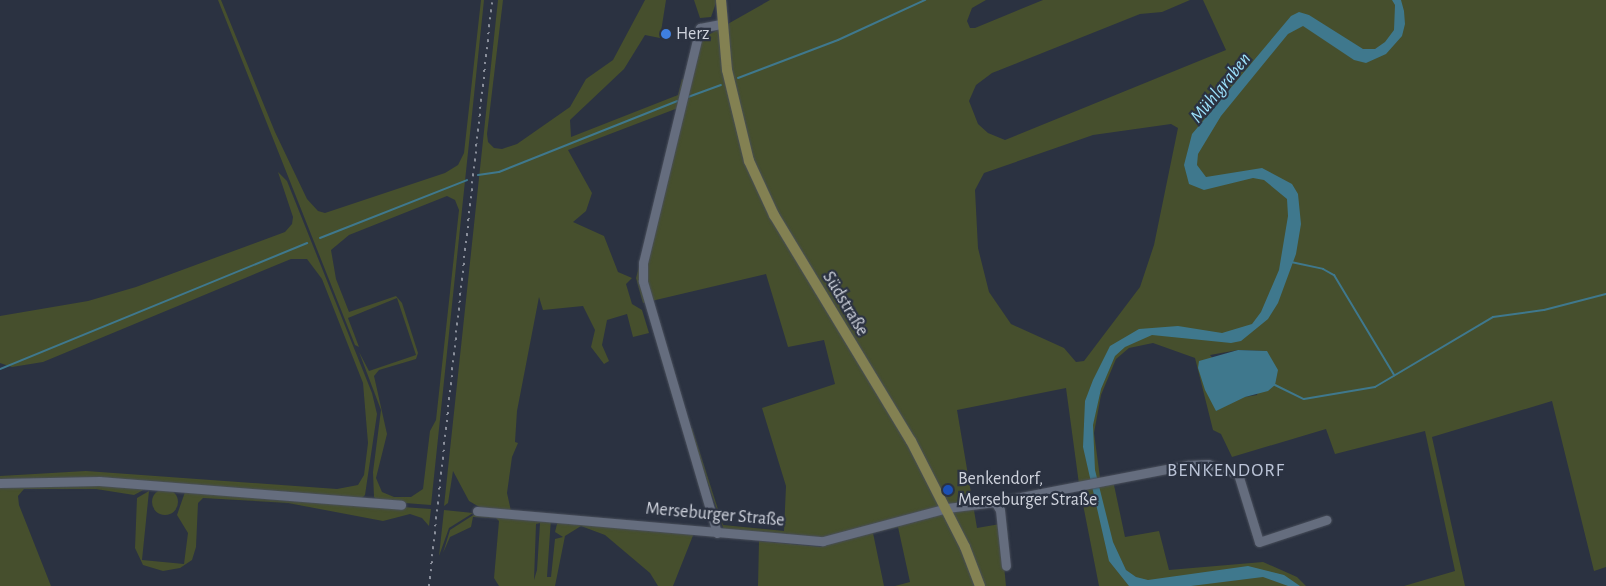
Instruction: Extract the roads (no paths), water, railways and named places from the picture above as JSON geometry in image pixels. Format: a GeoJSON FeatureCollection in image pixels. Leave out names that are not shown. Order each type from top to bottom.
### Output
{"type":"FeatureCollection","features":[{"type":"Feature","properties":{"kind":"main road","name":"Südstraße"},"geometry":{"type":"LineString","coordinates":[[721,0],[721,24],[733,104],[749,161],[774,215],[911,442],[946,508],[980,586]]}},
{"type":"Feature","properties":{"kind":"street"},"geometry":{"type":"LineString","coordinates":[[717,532],[642,281],[643,263],[700,28],[721,24]]}},
{"type":"Feature","properties":{"kind":"street","name":"Merseburger Straße"},"geometry":{"type":"LineString","coordinates":[[477,511],[823,541],[946,508],[994,502],[1079,484],[1208,464],[1238,474],[1259,542],[1326,520]]}},
{"type":"Feature","properties":{"kind":"street"},"geometry":{"type":"LineString","coordinates":[[0,483],[99,481],[401,505]]}},
{"type":"Feature","properties":{"kind":"street"},"geometry":{"type":"LineString","coordinates":[[994,502],[1000,510],[1006,566]]}},
{"type":"Feature","properties":{"kind":"water"},"geometry":{"type":"Polygon","coordinates":[[[1392,0],[1401,0],[1405,24],[1402,36],[1386,54],[1366,63],[1354,60],[1303,26],[1288,34],[1221,116],[1198,154],[1197,165],[1206,177],[1262,168],[1292,184],[1298,194],[1301,224],[1296,254],[1278,303],[1268,319],[1241,341],[1231,343],[1152,335],[1125,347],[1115,356],[1101,389],[1093,425],[1095,470],[1113,542],[1126,570],[1136,577],[1148,580],[1248,566],[1284,575],[1300,586],[1288,586],[1263,577],[1191,586],[1129,586],[1109,561],[1083,447],[1085,401],[1093,380],[1110,346],[1139,329],[1178,326],[1222,333],[1252,324],[1261,312],[1279,270],[1288,216],[1287,199],[1264,180],[1253,178],[1204,190],[1189,184],[1184,165],[1192,134],[1291,16],[1299,12],[1309,15],[1363,49],[1375,49],[1385,42],[1394,30],[1395,5],[1392,0]]]}},
{"type":"Feature","properties":{"kind":"water"},"geometry":{"type":"Polygon","coordinates":[[[1238,350],[1267,351],[1278,370],[1275,385],[1268,391],[1245,397],[1216,411],[1205,390],[1198,368],[1199,361],[1238,350]]]}},
{"type":"Feature","properties":{"kind":"waterway"},"geometry":{"type":"LineString","coordinates":[[738,78],[838,40],[925,0]]}},
{"type":"Feature","properties":{"kind":"waterway"},"geometry":{"type":"LineString","coordinates":[[688,97],[721,85]]}},
{"type":"Feature","properties":{"kind":"waterway"},"geometry":{"type":"LineString","coordinates":[[478,175],[499,172],[677,101]]}},
{"type":"Feature","properties":{"kind":"waterway"},"geometry":{"type":"LineString","coordinates":[[320,238],[467,180]]}},
{"type":"Feature","properties":{"kind":"waterway"},"geometry":{"type":"LineString","coordinates":[[0,369],[307,243]]}},
{"type":"Feature","properties":{"kind":"waterway"},"geometry":{"type":"LineString","coordinates":[[1291,262],[1323,269],[1334,275],[1394,375]]}},
{"type":"Feature","properties":{"kind":"waterway"},"geometry":{"type":"LineString","coordinates":[[1275,385],[1304,399],[1375,387],[1493,317],[1544,310],[1606,294]]}},
{"type":"Feature","properties":{"kind":"railway"},"geometry":{"type":"LineString","coordinates":[[429,586],[492,0]]}},
{"type":"Feature","properties":{"kind":"place","name":"Herz"},"geometry":{"type":"Point","coordinates":[666,34]}},
{"type":"Feature","properties":{"kind":"place","name":"Benkendorf, Merseburger Straße"},"geometry":{"type":"Point","coordinates":[948,490]}},
{"type":"Feature","properties":{"kind":"district","name":"BENKENDORF"},"geometry":{"type":"Point","coordinates":[1226,471]}},
{"type":"Feature","properties":{"kind":"water label","name":"Mühlgraben"},"geometry":{"type":"Point","coordinates":[1221,88]}}]}
